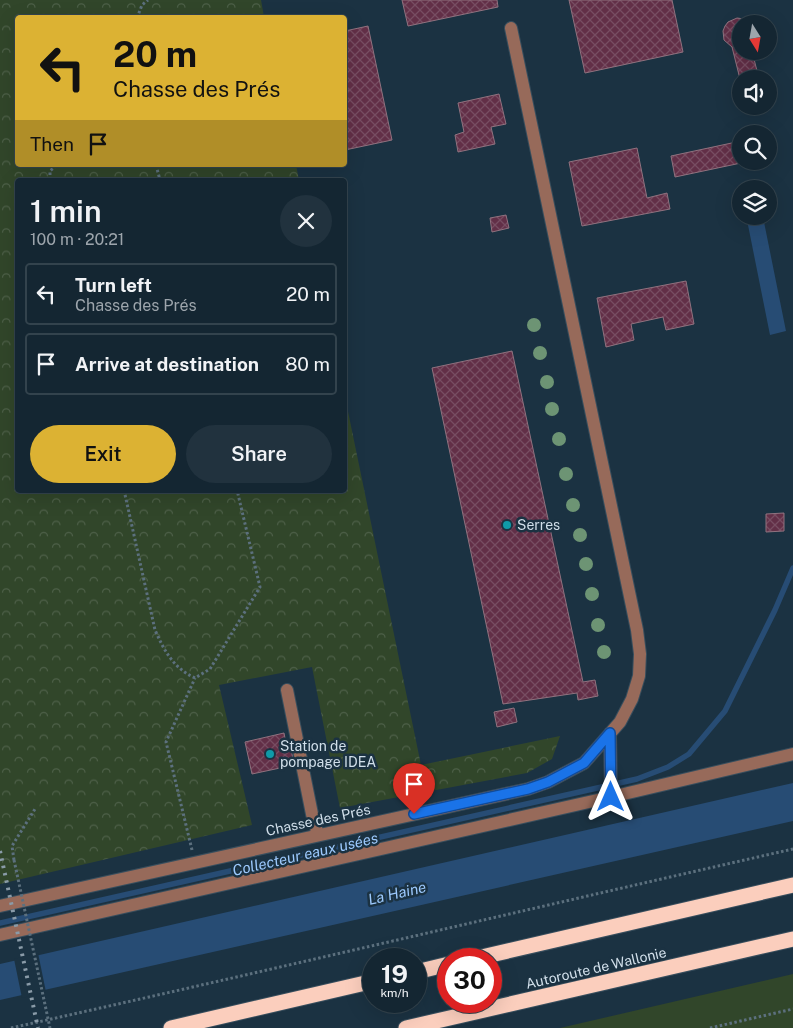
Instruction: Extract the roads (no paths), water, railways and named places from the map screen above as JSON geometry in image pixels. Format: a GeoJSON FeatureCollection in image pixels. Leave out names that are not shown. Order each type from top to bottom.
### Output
{"type":"FeatureCollection","features":[{"type":"Feature","properties":{"kind":"highway"},"geometry":{"type":"LineString","coordinates":[[502,952],[793,885]]}},
{"type":"Feature","properties":{"kind":"highway","name":"Autoroute de Wallonie"},"geometry":{"type":"LineString","coordinates":[[406,1028],[793,939]]}},
{"type":"Feature","properties":{"kind":"highway"},"geometry":{"type":"LineString","coordinates":[[171,1028],[362,985]]}},
{"type":"Feature","properties":{"kind":"street","name":"Chasse des Prés"},"geometry":{"type":"LineString","coordinates":[[0,906],[528,789],[548,782],[584,763],[620,722],[632,699],[639,676],[640,654],[637,630],[511,28]]}},
{"type":"Feature","properties":{"kind":"street"},"geometry":{"type":"LineString","coordinates":[[287,690],[318,835]]}},
{"type":"Feature","properties":{"kind":"street"},"geometry":{"type":"LineString","coordinates":[[610,733],[611,797]]}},
{"type":"Feature","properties":{"kind":"street"},"geometry":{"type":"LineString","coordinates":[[0,935],[793,754]]}},
{"type":"Feature","properties":{"kind":"water"},"geometry":{"type":"Polygon","coordinates":[[[748,225],[765,225],[786,331],[770,335],[748,225]]]}},
{"type":"Feature","properties":{"kind":"water","name":"La Haine"},"geometry":{"type":"Polygon","coordinates":[[[793,783],[793,821],[0,1000],[0,964],[793,783]]]}},
{"type":"Feature","properties":{"kind":"waterway","name":"Collecteur eaux usées"},"geometry":{"type":"LineString","coordinates":[[0,923],[637,779],[668,767],[689,754],[725,711],[775,610],[793,568]]}},
{"type":"Feature","properties":{"kind":"railway"},"geometry":{"type":"LineString","coordinates":[[0,851],[38,1028]]}},
{"type":"Feature","properties":{"kind":"place","name":"Serres"},"geometry":{"type":"Point","coordinates":[507,525]}},
{"type":"Feature","properties":{"kind":"place","name":"Station de pompage IDEA"},"geometry":{"type":"Point","coordinates":[270,754]}}]}
